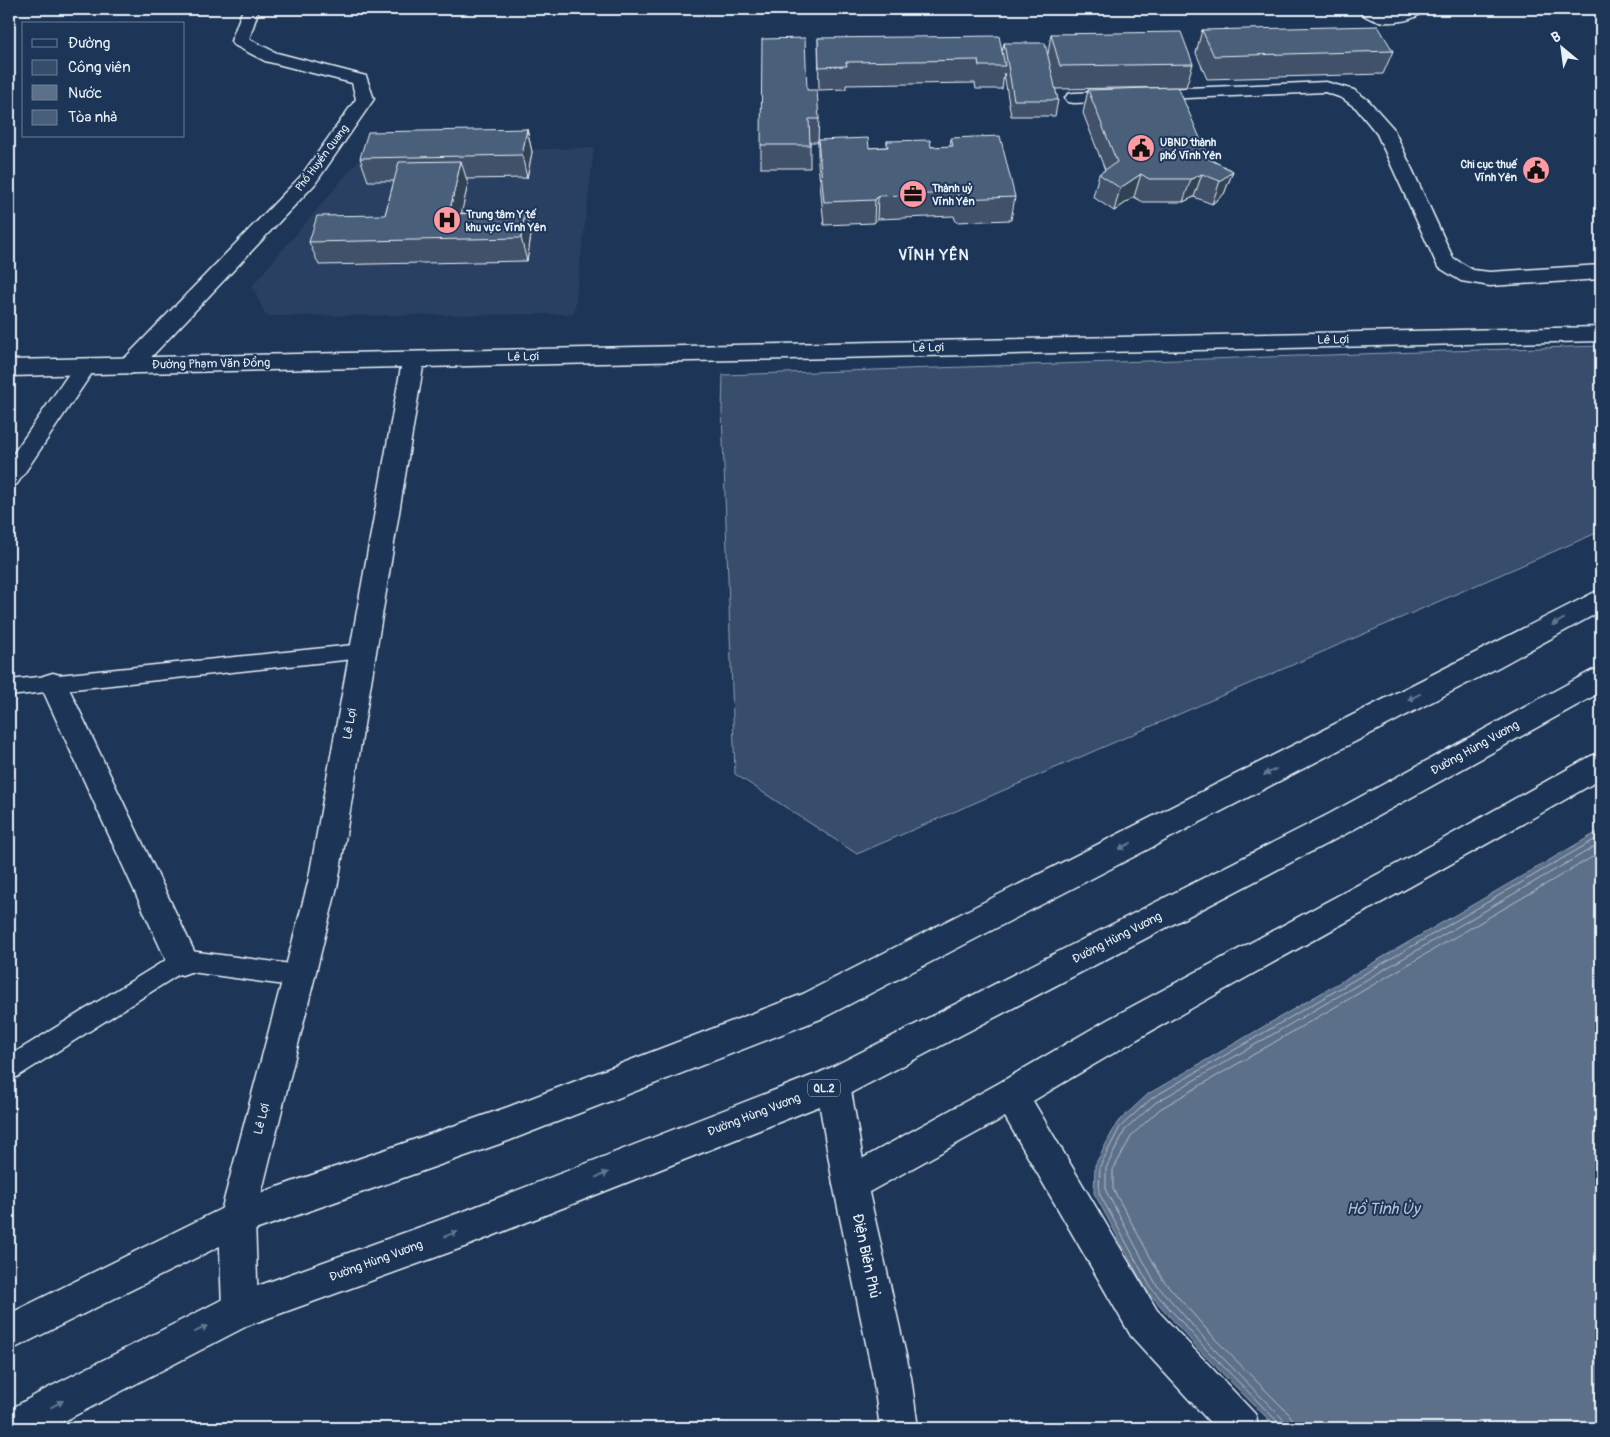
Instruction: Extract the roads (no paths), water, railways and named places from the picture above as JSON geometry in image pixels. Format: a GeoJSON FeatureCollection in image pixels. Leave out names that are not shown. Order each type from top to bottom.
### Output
{"type":"FeatureCollection","features":[{"type":"Feature","properties":{"kind":"street","name":"Phố Huyền Quang"},"geometry":{"type":"LineString","coordinates":[[130,366],[308,180],[365,99],[360,80],[271,57],[240,41],[251,9]]}},
{"type":"Feature","properties":{"kind":"street"},"geometry":{"type":"LineString","coordinates":[[1366,9],[1389,19],[1411,13],[1417,9]]}},
{"type":"Feature","properties":{"kind":"street"},"geometry":{"type":"LineString","coordinates":[[1074,98],[1326,87],[1348,94],[1362,104],[1386,132],[1445,262],[1468,276],[1490,279],[1601,272]]}},
{"type":"Feature","properties":{"kind":"street","name":"Lê Lợi"},"geometry":{"type":"LineString","coordinates":[[240,1310],[236,1219],[323,883],[413,359],[1601,334]]}},
{"type":"Feature","properties":{"kind":"street","name":"Đường Phạm Văn Đồng"},"geometry":{"type":"LineString","coordinates":[[9,368],[413,359]]}},
{"type":"Feature","properties":{"kind":"street"},"geometry":{"type":"LineString","coordinates":[[9,478],[85,367]]}},
{"type":"Feature","properties":{"kind":"street"},"geometry":{"type":"LineString","coordinates":[[9,1333],[236,1219],[508,1124],[812,1007],[1481,663],[1601,599]]}},
{"type":"Feature","properties":{"kind":"street","name":"Đường Hùng Vương"},"geometry":{"type":"LineString","coordinates":[[15,1428],[57,1403],[240,1310],[467,1228],[833,1084],[1339,823],[1601,679]]}},
{"type":"Feature","properties":{"kind":"street"},"geometry":{"type":"LineString","coordinates":[[53,684],[182,960]]}},
{"type":"Feature","properties":{"kind":"street"},"geometry":{"type":"LineString","coordinates":[[850,1184],[1012,1095],[1118,1031],[1445,853],[1601,765]]}},
{"type":"Feature","properties":{"kind":"street","name":"Điện Biên Phủ"},"geometry":{"type":"LineString","coordinates":[[833,1084],[850,1184],[892,1377],[899,1428]]}},
{"type":"Feature","properties":{"kind":"street"},"geometry":{"type":"LineString","coordinates":[[1012,1095],[1144,1323],[1240,1428]]}},
{"type":"Feature","properties":{"kind":"lane"},"geometry":{"type":"LineString","coordinates":[[9,688],[363,651]]}},
{"type":"Feature","properties":{"kind":"lane"},"geometry":{"type":"LineString","coordinates":[[9,1069],[182,960],[299,976]]}},
{"type":"Feature","properties":{"kind":"water","name":"Hồ Tỉnh Ủy"},"geometry":{"type":"Polygon","coordinates":[[[1601,830],[1601,1428],[1277,1428],[1202,1353],[1147,1291],[1094,1193],[1095,1165],[1117,1123],[1148,1094],[1601,830]]]}},
{"type":"Feature","properties":{"kind":"place","name":"UBND thành phố Vĩnh Yên"},"geometry":{"type":"Point","coordinates":[1141,148]}},
{"type":"Feature","properties":{"kind":"place","name":"Chi cục thuế Vĩnh Yên"},"geometry":{"type":"Point","coordinates":[1536,170]}},
{"type":"Feature","properties":{"kind":"place","name":"Thành uỷ Vĩnh Yên"},"geometry":{"type":"Point","coordinates":[913,194]}},
{"type":"Feature","properties":{"kind":"place","name":"Trung tâm Y tế khu vực Vĩnh Yên"},"geometry":{"type":"Point","coordinates":[447,220]}},
{"type":"Feature","properties":{"kind":"district","name":"VĨNH YÊN"},"geometry":{"type":"Point","coordinates":[934,255]}}]}
